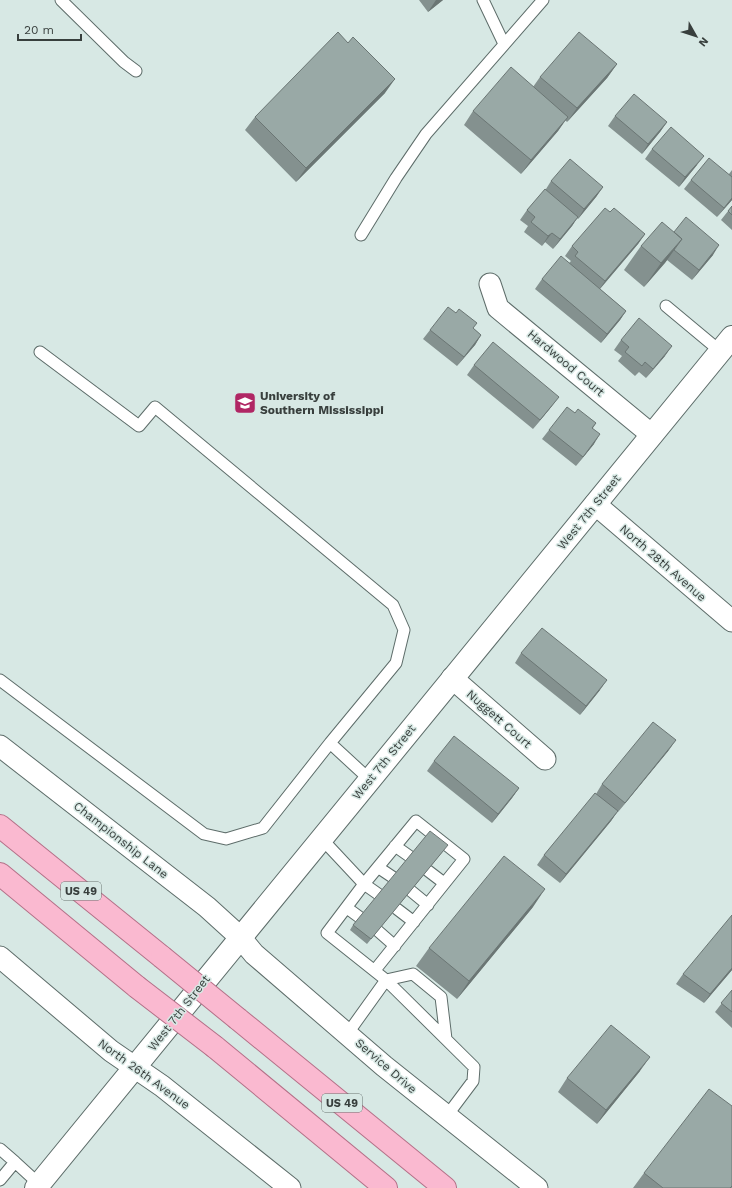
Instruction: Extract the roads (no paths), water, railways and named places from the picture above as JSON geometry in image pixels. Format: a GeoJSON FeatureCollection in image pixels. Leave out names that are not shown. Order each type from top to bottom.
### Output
{"type":"FeatureCollection","features":[{"type":"Feature","properties":{"kind":"main road","name":"West 7th Street"},"geometry":{"type":"LineString","coordinates":[[38,1186],[136,1068],[240,937],[726,344]]}},
{"type":"Feature","properties":{"kind":"main road","name":"US 49"},"geometry":{"type":"LineString","coordinates":[[0,826],[445,1188]]}},
{"type":"Feature","properties":{"kind":"main road","name":"US 49"},"geometry":{"type":"LineString","coordinates":[[0,874],[137,987],[215,1047],[386,1188]]}},
{"type":"Feature","properties":{"kind":"street","name":"Hardwood Court"},"geometry":{"type":"LineString","coordinates":[[490,284],[498,308],[652,434]]}},
{"type":"Feature","properties":{"kind":"street","name":"North 28th Avenue"},"geometry":{"type":"LineString","coordinates":[[595,504],[732,621]]}},
{"type":"Feature","properties":{"kind":"street","name":"Nuggett Court"},"geometry":{"type":"LineString","coordinates":[[452,678],[545,759]]}},
{"type":"Feature","properties":{"kind":"street","name":"Championship Lane"},"geometry":{"type":"LineString","coordinates":[[0,746],[207,907],[240,937]]}},
{"type":"Feature","properties":{"kind":"street","name":"Service Drive"},"geometry":{"type":"LineString","coordinates":[[240,937],[254,954],[348,1033],[384,1066],[536,1188]]}},
{"type":"Feature","properties":{"kind":"street","name":"North 26th Avenue"},"geometry":{"type":"LineString","coordinates":[[0,957],[111,1051],[162,1086],[290,1188]]}},
{"type":"Feature","properties":{"kind":"lane"},"geometry":{"type":"LineString","coordinates":[[61,0],[124,62],[136,71]]}},
{"type":"Feature","properties":{"kind":"lane"},"geometry":{"type":"LineString","coordinates":[[483,0],[504,44]]}},
{"type":"Feature","properties":{"kind":"lane"},"geometry":{"type":"LineString","coordinates":[[361,234],[426,134],[543,0]]}},
{"type":"Feature","properties":{"kind":"lane"},"geometry":{"type":"LineString","coordinates":[[666,306],[726,344]]}},
{"type":"Feature","properties":{"kind":"lane"},"geometry":{"type":"LineString","coordinates":[[0,680],[204,834],[226,839],[263,828],[396,663],[404,630],[393,605],[155,407],[139,426],[40,352]]}},
{"type":"Feature","properties":{"kind":"lane"},"geometry":{"type":"LineString","coordinates":[[330,743],[369,779]]}},
{"type":"Feature","properties":{"kind":"lane"},"geometry":{"type":"LineString","coordinates":[[375,970],[464,859],[416,821],[379,868],[364,884],[327,933],[375,970],[474,1066],[473,1081],[446,1117]]}},
{"type":"Feature","properties":{"kind":"lane"},"geometry":{"type":"LineString","coordinates":[[321,838],[364,884],[381,896]]}},
{"type":"Feature","properties":{"kind":"lane"},"geometry":{"type":"LineString","coordinates":[[396,846],[412,858]]}},
{"type":"Feature","properties":{"kind":"lane"},"geometry":{"type":"LineString","coordinates":[[379,868],[394,878]]}},
{"type":"Feature","properties":{"kind":"lane"},"geometry":{"type":"LineString","coordinates":[[427,870],[444,883]]}},
{"type":"Feature","properties":{"kind":"lane"},"geometry":{"type":"LineString","coordinates":[[411,891],[428,904]]}},
{"type":"Feature","properties":{"kind":"lane"},"geometry":{"type":"LineString","coordinates":[[347,908],[362,919]]}},
{"type":"Feature","properties":{"kind":"lane"},"geometry":{"type":"LineString","coordinates":[[397,909],[414,922]]}},
{"type":"Feature","properties":{"kind":"lane"},"geometry":{"type":"LineString","coordinates":[[378,931],[395,946]]}},
{"type":"Feature","properties":{"kind":"lane"},"geometry":{"type":"LineString","coordinates":[[348,1033],[386,980],[413,974],[441,997],[446,1039]]}},
{"type":"Feature","properties":{"kind":"lane"},"geometry":{"type":"LineString","coordinates":[[0,1149],[38,1186]]}},
{"type":"Feature","properties":{"kind":"lane"},"geometry":{"type":"LineString","coordinates":[[0,1180],[15,1162]]}},
{"type":"Feature","properties":{"kind":"place","name":"University of Southern Mississippi"},"geometry":{"type":"Point","coordinates":[245,403]}}]}
